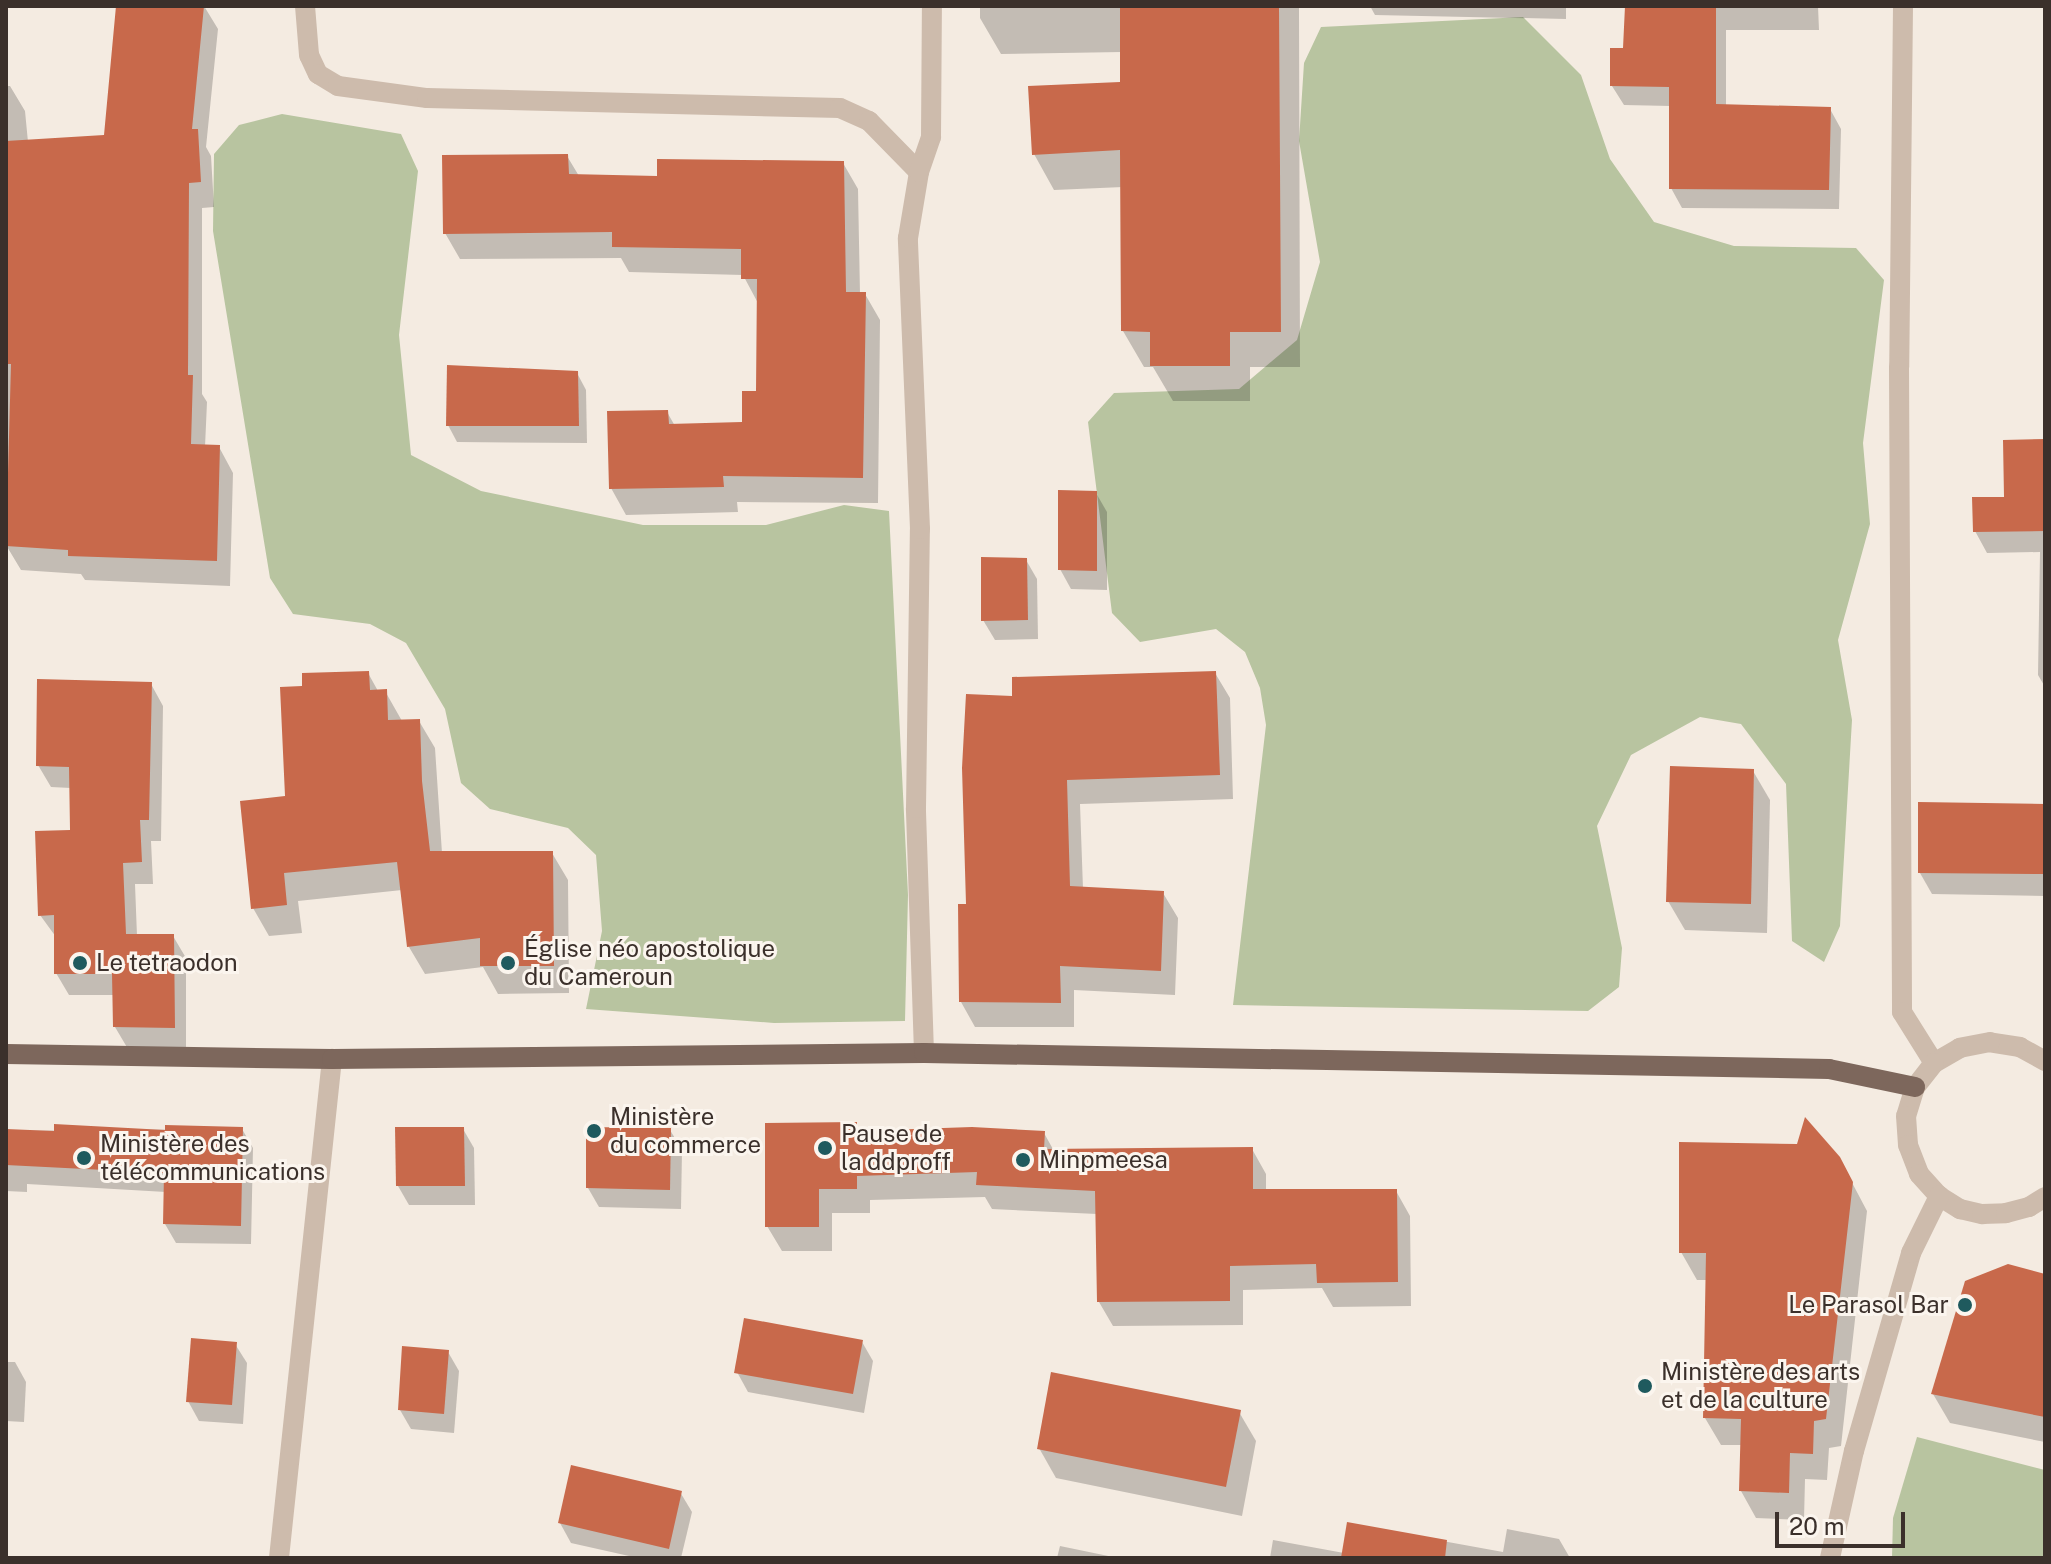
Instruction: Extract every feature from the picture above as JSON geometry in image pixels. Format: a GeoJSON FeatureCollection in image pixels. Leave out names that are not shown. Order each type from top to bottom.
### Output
{"type":"FeatureCollection","features":[{"type":"Feature","properties":{"kind":"main road"},"geometry":{"type":"LineString","coordinates":[[6,1054],[332,1059],[924,1053],[1829,1069],[1915,1087]]}},
{"type":"Feature","properties":{"kind":"street"},"geometry":{"type":"LineString","coordinates":[[305,6],[309,55],[318,74],[338,86],[427,98],[840,108],[869,121],[919,172]]}},
{"type":"Feature","properties":{"kind":"street"},"geometry":{"type":"LineString","coordinates":[[924,1053],[916,808],[920,529],[908,238],[919,172],[931,137],[932,6]]}},
{"type":"Feature","properties":{"kind":"street"},"geometry":{"type":"LineString","coordinates":[[1903,6],[1899,352],[1902,1012],[1934,1063]]}},
{"type":"Feature","properties":{"kind":"street"},"geometry":{"type":"LineString","coordinates":[[2045,1061],[2020,1047],[1990,1042],[1960,1048],[1934,1063],[1915,1087],[1906,1116],[1908,1145],[1919,1174],[1939,1196],[1960,1209],[1982,1214],[2006,1213],[2029,1207],[2045,1197]]}},
{"type":"Feature","properties":{"kind":"street"},"geometry":{"type":"LineString","coordinates":[[279,1558],[332,1059]]}},
{"type":"Feature","properties":{"kind":"street"},"geometry":{"type":"LineString","coordinates":[[1830,1558],[1854,1451],[1911,1253],[1939,1196]]}},
{"type":"Feature","properties":{"kind":"green space"},"geometry":{"type":"Polygon","coordinates":[[[1523,17],[1581,75],[1610,159],[1654,222],[1734,246],[1856,248],[1884,280],[1863,443],[1870,524],[1838,640],[1852,720],[1840,926],[1824,962],[1792,941],[1786,784],[1741,724],[1700,717],[1631,755],[1597,826],[1622,948],[1619,987],[1588,1011],[1233,1005],[1266,725],[1260,688],[1245,652],[1216,629],[1140,642],[1112,613],[1088,422],[1114,393],[1239,389],[1297,340],[1320,262],[1299,141],[1304,63],[1321,27],[1523,17]]]}},
{"type":"Feature","properties":{"kind":"green space"},"geometry":{"type":"Polygon","coordinates":[[[282,114],[401,134],[418,171],[399,335],[411,455],[481,491],[643,525],[766,525],[844,505],[889,511],[908,895],[905,1021],[774,1023],[586,1009],[602,931],[596,855],[568,828],[490,809],[461,783],[445,709],[406,643],[370,624],[293,614],[270,578],[213,231],[214,154],[239,125],[282,114]]]}},
{"type":"Feature","properties":{"kind":"green space"},"geometry":{"type":"Polygon","coordinates":[[[1917,1437],[2045,1470],[2045,1558],[1892,1558],[1893,1518],[1917,1437]]]}},
{"type":"Feature","properties":{"kind":"building"},"geometry":{"type":"Polygon","coordinates":[[[116,6],[204,6],[192,129],[198,129],[201,182],[189,183],[188,375],[193,375],[191,444],[220,445],[217,561],[68,556],[68,550],[6,546],[11,364],[6,364],[6,141],[104,135],[116,6]]]}},
{"type":"Feature","properties":{"kind":"building"},"geometry":{"type":"Polygon","coordinates":[[[1120,6],[1279,6],[1281,332],[1230,332],[1230,366],[1150,366],[1150,332],[1121,331],[1120,150],[1032,155],[1028,86],[1120,82],[1120,6]]]}},
{"type":"Feature","properties":{"kind":"building"},"geometry":{"type":"Polygon","coordinates":[[[1625,6],[1716,6],[1716,104],[1831,107],[1829,190],[1669,189],[1669,87],[1610,86],[1610,48],[1623,48],[1625,6]]]}},
{"type":"Feature","properties":{"kind":"building"},"geometry":{"type":"Polygon","coordinates":[[[568,154],[569,174],[657,176],[657,159],[844,161],[846,292],[866,292],[863,478],[723,476],[724,487],[609,489],[607,411],[668,410],[669,424],[742,422],[742,391],[756,391],[757,279],[741,279],[741,249],[612,247],[612,232],[443,234],[442,155],[568,154]]]}},
{"type":"Feature","properties":{"kind":"building"},"geometry":{"type":"Polygon","coordinates":[[[447,365],[578,371],[579,426],[446,426],[447,365]]]}},
{"type":"Feature","properties":{"kind":"building"},"geometry":{"type":"Polygon","coordinates":[[[2045,439],[2045,531],[1973,532],[1972,497],[2004,497],[2003,440],[2045,439]]]}},
{"type":"Feature","properties":{"kind":"building"},"geometry":{"type":"Polygon","coordinates":[[[1058,490],[1097,491],[1097,571],[1058,570],[1058,490]]]}},
{"type":"Feature","properties":{"kind":"building"},"geometry":{"type":"Polygon","coordinates":[[[981,557],[1027,558],[1028,620],[981,621],[981,557]]]}},
{"type":"Feature","properties":{"kind":"building"},"geometry":{"type":"Polygon","coordinates":[[[369,671],[370,690],[387,689],[388,720],[420,719],[422,781],[430,851],[553,851],[554,966],[480,966],[480,938],[407,947],[397,862],[284,873],[287,905],[251,909],[240,801],[285,796],[280,687],[302,686],[302,673],[369,671]]]}},
{"type":"Feature","properties":{"kind":"building"},"geometry":{"type":"Polygon","coordinates":[[[1216,671],[1220,775],[1067,780],[1070,886],[1164,891],[1161,971],[1060,966],[1061,1003],[959,1002],[958,904],[966,904],[962,768],[966,694],[1012,696],[1012,677],[1216,671]]]}},
{"type":"Feature","properties":{"kind":"building"},"geometry":{"type":"Polygon","coordinates":[[[37,679],[152,682],[149,820],[140,820],[142,862],[123,863],[126,934],[174,934],[175,1028],[113,1027],[112,974],[54,974],[54,915],[38,916],[35,831],[70,830],[69,767],[36,766],[37,679]]]}},
{"type":"Feature","properties":{"kind":"building"},"geometry":{"type":"Polygon","coordinates":[[[1670,766],[1754,769],[1751,904],[1666,902],[1670,766]]]}},
{"type":"Feature","properties":{"kind":"building"},"geometry":{"type":"Polygon","coordinates":[[[1918,802],[2045,804],[2045,874],[1918,873],[1918,802]]]}},
{"type":"Feature","properties":{"kind":"building"},"geometry":{"type":"Polygon","coordinates":[[[1805,1117],[1840,1157],[1853,1182],[1826,1419],[1814,1421],[1813,1454],[1790,1453],[1789,1493],[1739,1491],[1741,1419],[1703,1418],[1706,1253],[1679,1253],[1679,1142],[1797,1144],[1805,1117]]]}},
{"type":"Feature","properties":{"kind":"building"},"geometry":{"type":"Polygon","coordinates":[[[857,1122],[857,1131],[972,1127],[1045,1131],[1044,1149],[1253,1147],[1253,1189],[1397,1189],[1398,1282],[1317,1283],[1316,1264],[1230,1266],[1230,1301],[1097,1302],[1095,1191],[976,1185],[977,1172],[857,1176],[857,1189],[819,1189],[819,1227],[765,1227],[765,1123],[857,1122]]]}},
{"type":"Feature","properties":{"kind":"building"},"geometry":{"type":"Polygon","coordinates":[[[54,1124],[165,1130],[165,1125],[243,1127],[241,1226],[163,1224],[164,1173],[6,1165],[6,1129],[54,1131],[54,1124]]]}},
{"type":"Feature","properties":{"kind":"building"},"geometry":{"type":"Polygon","coordinates":[[[395,1127],[464,1127],[465,1186],[396,1186],[395,1127]]]}},
{"type":"Feature","properties":{"kind":"building"},"geometry":{"type":"Polygon","coordinates":[[[586,1127],[671,1128],[670,1190],[586,1188],[586,1127]]]}},
{"type":"Feature","properties":{"kind":"building"},"geometry":{"type":"Polygon","coordinates":[[[2008,1264],[2045,1274],[2045,1417],[1931,1394],[1965,1281],[2008,1264]]]}},
{"type":"Feature","properties":{"kind":"building"},"geometry":{"type":"Polygon","coordinates":[[[744,1318],[863,1340],[853,1394],[734,1373],[744,1318]]]}},
{"type":"Feature","properties":{"kind":"building"},"geometry":{"type":"Polygon","coordinates":[[[191,1338],[237,1342],[232,1405],[186,1402],[191,1338]]]}},
{"type":"Feature","properties":{"kind":"building"},"geometry":{"type":"Polygon","coordinates":[[[402,1346],[449,1350],[444,1414],[398,1410],[402,1346]]]}},
{"type":"Feature","properties":{"kind":"building"},"geometry":{"type":"Polygon","coordinates":[[[1051,1372],[1241,1410],[1226,1487],[1037,1449],[1051,1372]]]}},
{"type":"Feature","properties":{"kind":"building"},"geometry":{"type":"Polygon","coordinates":[[[571,1465],[682,1491],[669,1549],[558,1523],[571,1465]]]}},
{"type":"Feature","properties":{"kind":"building"},"geometry":{"type":"Polygon","coordinates":[[[1347,1522],[1447,1540],[1445,1558],[1341,1558],[1347,1522]]]}},
{"type":"Feature","properties":{"kind":"place","name":"Le tetraodon"},"geometry":{"type":"Point","coordinates":[80,963]}},
{"type":"Feature","properties":{"kind":"place","name":"Église néo apostolique du Cameroun"},"geometry":{"type":"Point","coordinates":[508,963]}},
{"type":"Feature","properties":{"kind":"place","name":"Ministère du commerce"},"geometry":{"type":"Point","coordinates":[594,1131]}},
{"type":"Feature","properties":{"kind":"place","name":"Pause de la ddproff"},"geometry":{"type":"Point","coordinates":[825,1148]}},
{"type":"Feature","properties":{"kind":"place","name":"Ministère des télécommunications"},"geometry":{"type":"Point","coordinates":[84,1158]}},
{"type":"Feature","properties":{"kind":"place","name":"Minpmeesa"},"geometry":{"type":"Point","coordinates":[1023,1160]}},
{"type":"Feature","properties":{"kind":"place","name":"Le Parasol Bar"},"geometry":{"type":"Point","coordinates":[1965,1305]}},
{"type":"Feature","properties":{"kind":"place","name":"Ministère des arts et de la culture"},"geometry":{"type":"Point","coordinates":[1645,1386]}}]}
